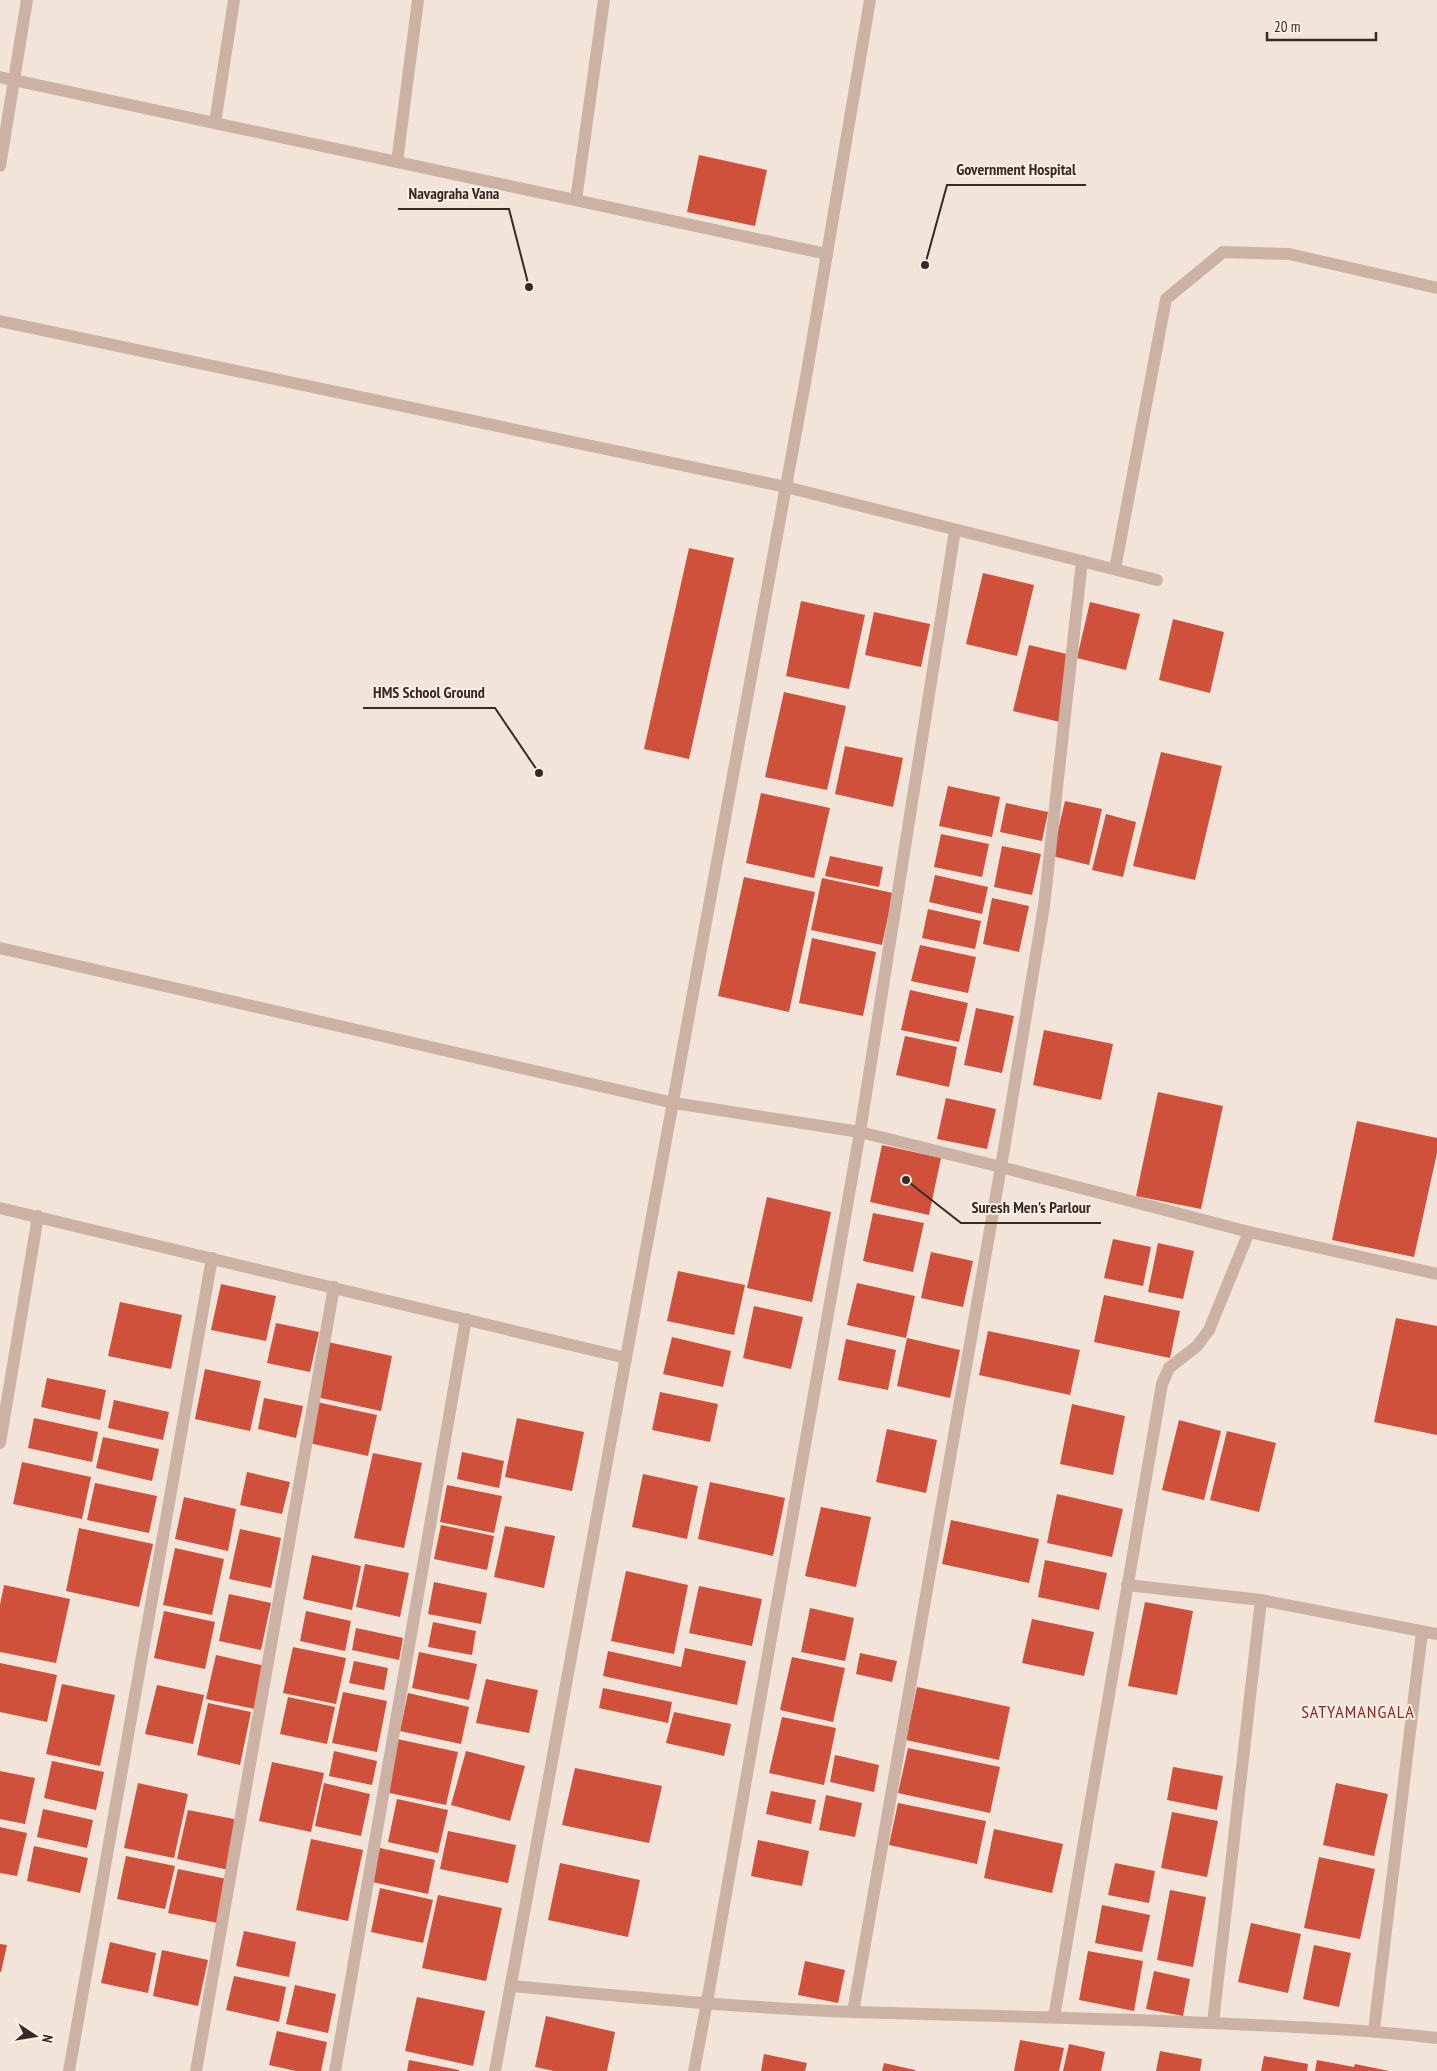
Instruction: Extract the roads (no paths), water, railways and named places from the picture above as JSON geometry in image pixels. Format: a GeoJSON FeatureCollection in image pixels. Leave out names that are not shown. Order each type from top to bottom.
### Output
{"type":"FeatureCollection","features":[{"type":"Feature","properties":{"kind":"street"},"geometry":{"type":"LineString","coordinates":[[0,166],[27,0]]}},
{"type":"Feature","properties":{"kind":"street"},"geometry":{"type":"LineString","coordinates":[[215,123],[234,0]]}},
{"type":"Feature","properties":{"kind":"street"},"geometry":{"type":"LineString","coordinates":[[397,162],[418,0]]}},
{"type":"Feature","properties":{"kind":"street"},"geometry":{"type":"LineString","coordinates":[[576,200],[604,0]]}},
{"type":"Feature","properties":{"kind":"street"},"geometry":{"type":"LineString","coordinates":[[495,2071],[786,487],[870,0]]}},
{"type":"Feature","properties":{"kind":"street"},"geometry":{"type":"LineString","coordinates":[[0,77],[827,254]]}},
{"type":"Feature","properties":{"kind":"street"},"geometry":{"type":"LineString","coordinates":[[1115,569],[1166,299],[1223,252],[1289,254],[1437,288]]}},
{"type":"Feature","properties":{"kind":"street"},"geometry":{"type":"LineString","coordinates":[[0,320],[786,487],[1157,580]]}},
{"type":"Feature","properties":{"kind":"street"},"geometry":{"type":"LineString","coordinates":[[694,2071],[860,1132],[955,530]]}},
{"type":"Feature","properties":{"kind":"street"},"geometry":{"type":"LineString","coordinates":[[853,2012],[1001,1167],[1044,906],[1082,561]]}},
{"type":"Feature","properties":{"kind":"street"},"geometry":{"type":"LineString","coordinates":[[0,948],[674,1103],[860,1132],[1249,1232],[1437,1274]]}},
{"type":"Feature","properties":{"kind":"street"},"geometry":{"type":"LineString","coordinates":[[0,1208],[626,1358]]}},
{"type":"Feature","properties":{"kind":"street"},"geometry":{"type":"LineString","coordinates":[[0,1443],[38,1216]]}},
{"type":"Feature","properties":{"kind":"street"},"geometry":{"type":"LineString","coordinates":[[1054,2017],[1162,1384],[1169,1368],[1197,1346],[1209,1330],[1249,1232]]}},
{"type":"Feature","properties":{"kind":"street"},"geometry":{"type":"LineString","coordinates":[[69,2071],[212,1258]]}},
{"type":"Feature","properties":{"kind":"street"},"geometry":{"type":"LineString","coordinates":[[196,2071],[334,1287]]}},
{"type":"Feature","properties":{"kind":"street"},"geometry":{"type":"LineString","coordinates":[[335,2071],[466,1319]]}},
{"type":"Feature","properties":{"kind":"street"},"geometry":{"type":"LineString","coordinates":[[1127,1585],[1261,1600],[1437,1634]]}},
{"type":"Feature","properties":{"kind":"street"},"geometry":{"type":"LineString","coordinates":[[1213,2023],[1261,1600]]}},
{"type":"Feature","properties":{"kind":"street"},"geometry":{"type":"LineString","coordinates":[[1374,2030],[1422,1632]]}},
{"type":"Feature","properties":{"kind":"street"},"geometry":{"type":"LineString","coordinates":[[511,1986],[853,2012],[1054,2017],[1374,2030],[1437,2038]]}},
{"type":"Feature","properties":{"kind":"place","name":"Government Hospital"},"geometry":{"type":"Point","coordinates":[925,265]}},
{"type":"Feature","properties":{"kind":"place","name":"Navagraha Vana"},"geometry":{"type":"Point","coordinates":[529,287]}},
{"type":"Feature","properties":{"kind":"place","name":"HMS School Ground"},"geometry":{"type":"Point","coordinates":[539,773]}},
{"type":"Feature","properties":{"kind":"place","name":"Suresh Men's Parlour"},"geometry":{"type":"Point","coordinates":[906,1180]}},
{"type":"Feature","properties":{"kind":"district","name":"SATYAMANGALA"},"geometry":{"type":"Point","coordinates":[1358,1712]}}]}
